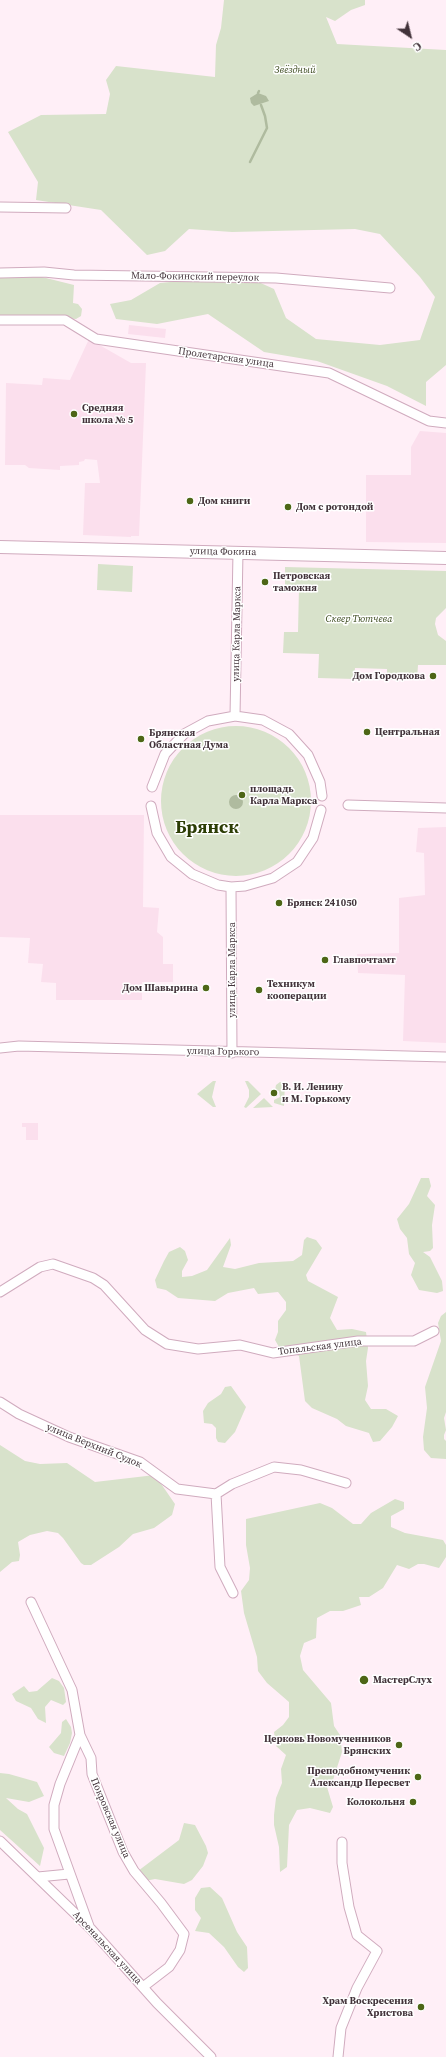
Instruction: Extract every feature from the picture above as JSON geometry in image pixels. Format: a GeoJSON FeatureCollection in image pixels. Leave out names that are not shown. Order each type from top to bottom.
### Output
{"type":"FeatureCollection","features":[{"type":"Feature","properties":{"kind":"main road","name":"улица Фокина"},"geometry":{"type":"LineString","coordinates":[[0,547],[446,558]]}},
{"type":"Feature","properties":{"kind":"street"},"geometry":{"type":"LineString","coordinates":[[0,207],[66,208]]}},
{"type":"Feature","properties":{"kind":"street","name":"Мало-Фокинский переулок"},"geometry":{"type":"LineString","coordinates":[[0,273],[44,272],[74,275],[276,278],[390,288]]}},
{"type":"Feature","properties":{"kind":"street","name":"Пролетарская улица"},"geometry":{"type":"LineString","coordinates":[[0,320],[65,320],[96,339],[329,373],[429,421],[446,423]]}},
{"type":"Feature","properties":{"kind":"street","name":"улица Карла Маркса"},"geometry":{"type":"LineString","coordinates":[[235,716],[238,552]]}},
{"type":"Feature","properties":{"kind":"street"},"geometry":{"type":"LineString","coordinates":[[152,786],[165,754],[184,734],[208,721],[235,716],[264,720],[289,734],[308,755],[320,782],[322,796]]}},
{"type":"Feature","properties":{"kind":"street"},"geometry":{"type":"LineString","coordinates":[[348,805],[446,808]]}},
{"type":"Feature","properties":{"kind":"street"},"geometry":{"type":"LineString","coordinates":[[151,806],[157,833],[171,857],[192,874],[218,885],[231,886],[245,886],[273,878],[297,862],[314,838],[321,810]]}},
{"type":"Feature","properties":{"kind":"street","name":"улица Карла Маркса"},"geometry":{"type":"LineString","coordinates":[[231,886],[232,1053]]}},
{"type":"Feature","properties":{"kind":"street","name":"улица Горького"},"geometry":{"type":"LineString","coordinates":[[0,1048],[19,1046],[232,1053],[446,1057]]}},
{"type":"Feature","properties":{"kind":"street","name":"Топальская улица"},"geometry":{"type":"LineString","coordinates":[[0,1292],[40,1268],[53,1264],[93,1278],[104,1285],[145,1330],[167,1344],[198,1349],[240,1345],[273,1353],[358,1340],[414,1342],[434,1330]]}},
{"type":"Feature","properties":{"kind":"street","name":"улица Верхний Судок"},"geometry":{"type":"LineString","coordinates":[[0,1402],[19,1414],[68,1437],[140,1462],[177,1489],[216,1494]]}},
{"type":"Feature","properties":{"kind":"street"},"geometry":{"type":"LineString","coordinates":[[233,1593],[220,1567],[216,1494],[232,1484],[274,1468],[301,1470],[346,1483]]}},
{"type":"Feature","properties":{"kind":"street","name":"Покровская улица"},"geometry":{"type":"LineString","coordinates":[[31,1602],[72,1690],[80,1735],[91,1758],[92,1774],[123,1852],[134,1871],[161,1903],[184,1934],[180,1950],[169,1967],[143,1987]]}},
{"type":"Feature","properties":{"kind":"street"},"geometry":{"type":"LineString","coordinates":[[80,1735],[60,1784],[54,1805],[54,1829],[69,1874],[91,1929]]}},
{"type":"Feature","properties":{"kind":"street","name":"Арсенальская улица"},"geometry":{"type":"LineString","coordinates":[[0,1841],[91,1929],[143,1987],[211,2057]]}},
{"type":"Feature","properties":{"kind":"street"},"geometry":{"type":"LineString","coordinates":[[338,2057],[341,2028],[356,1988],[377,1951],[357,1935],[342,1864],[342,1842]]}},
{"type":"Feature","properties":{"kind":"street"},"geometry":{"type":"LineString","coordinates":[[38,1877],[69,1874]]}},
{"type":"Feature","properties":{"kind":"shaded area"},"geometry":{"type":"Polygon","coordinates":[[[258,93],[266,96],[269,101],[254,106],[251,103],[250,98],[258,93]]]}},
{"type":"Feature","properties":{"kind":"shaded area"},"geometry":{"type":"Polygon","coordinates":[[[129,325],[166,329],[165,338],[128,334],[129,325]]]}},
{"type":"Feature","properties":{"kind":"shaded area","name":"Средняя школа № 5"},"geometry":{"type":"Polygon","coordinates":[[[89,339],[131,363],[146,363],[139,536],[83,535],[85,483],[100,483],[97,460],[85,459],[84,461],[79,462],[79,465],[60,466],[60,470],[29,468],[25,465],[5,465],[6,383],[42,385],[43,378],[70,380],[89,339]]]}},
{"type":"Feature","properties":{"kind":"shaded area"},"geometry":{"type":"Polygon","coordinates":[[[420,431],[446,433],[446,543],[366,542],[366,475],[411,475],[411,447],[420,431]]]}},
{"type":"Feature","properties":{"kind":"shaded area"},"geometry":{"type":"Polygon","coordinates":[[[233,795],[239,795],[243,799],[243,805],[239,809],[233,809],[229,805],[229,799],[233,795]]]}},
{"type":"Feature","properties":{"kind":"shaded area"},"geometry":{"type":"Polygon","coordinates":[[[0,815],[144,815],[143,907],[159,908],[157,932],[163,937],[163,964],[173,964],[173,982],[142,982],[142,1000],[56,1000],[56,983],[41,982],[43,964],[28,963],[30,938],[0,937],[0,815]]]}},
{"type":"Feature","properties":{"kind":"shaded area"},"geometry":{"type":"Polygon","coordinates":[[[446,827],[446,1043],[403,1041],[405,975],[358,973],[357,954],[399,953],[399,898],[425,895],[424,853],[416,852],[418,828],[446,827]]]}},
{"type":"Feature","properties":{"kind":"shaded area"},"geometry":{"type":"Polygon","coordinates":[[[22,1123],[38,1123],[38,1140],[26,1140],[26,1127],[22,1127],[22,1123]]]}},
{"type":"Feature","properties":{"kind":"green space","name":"Звёздный"},"geometry":{"type":"Polygon","coordinates":[[[224,0],[365,0],[365,5],[351,10],[335,21],[326,17],[337,44],[446,50],[446,365],[426,382],[426,406],[387,386],[317,361],[264,352],[208,314],[157,324],[116,319],[110,304],[131,300],[160,283],[220,277],[254,280],[274,289],[286,318],[316,339],[380,345],[420,340],[435,297],[420,277],[380,234],[355,229],[232,232],[189,229],[165,251],[147,255],[101,210],[36,200],[38,182],[8,132],[41,115],[106,114],[110,94],[106,80],[116,66],[215,77],[216,45],[221,28],[224,0]]]}},
{"type":"Feature","properties":{"kind":"green space"},"geometry":{"type":"Polygon","coordinates":[[[0,276],[38,276],[74,285],[73,303],[78,304],[82,309],[81,316],[76,319],[0,315],[0,276]]]}},
{"type":"Feature","properties":{"kind":"green space"},"geometry":{"type":"Polygon","coordinates":[[[98,564],[133,566],[132,592],[97,590],[98,564]]]}},
{"type":"Feature","properties":{"kind":"green space","name":"Сквер Тютчева"},"geometry":{"type":"Polygon","coordinates":[[[285,567],[446,571],[446,608],[436,618],[435,624],[438,635],[446,641],[446,665],[418,665],[417,680],[387,680],[387,669],[355,668],[354,679],[318,678],[319,654],[283,653],[284,632],[298,632],[299,587],[285,587],[285,567]]]}},
{"type":"Feature","properties":{"kind":"green space"},"geometry":{"type":"Polygon","coordinates":[[[229,726],[243,726],[258,729],[271,735],[284,743],[294,753],[308,779],[311,801],[310,816],[305,830],[294,849],[284,859],[258,873],[243,876],[229,876],[214,873],[201,867],[188,859],[178,849],[164,823],[161,808],[161,794],[164,779],[170,766],[178,753],[188,743],[214,729],[229,726]]]}},
{"type":"Feature","properties":{"kind":"green space"},"geometry":{"type":"Polygon","coordinates":[[[213,1081],[216,1081],[212,1097],[216,1107],[213,1107],[197,1094],[213,1081]]]}},
{"type":"Feature","properties":{"kind":"green space"},"geometry":{"type":"Polygon","coordinates":[[[245,1081],[248,1081],[261,1094],[246,1108],[244,1107],[249,1097],[249,1090],[245,1081]]]}},
{"type":"Feature","properties":{"kind":"green space"},"geometry":{"type":"Polygon","coordinates":[[[280,1082],[285,1083],[284,1106],[274,1103],[274,1100],[280,1097],[279,1091],[275,1090],[276,1085],[280,1082]]]}},
{"type":"Feature","properties":{"kind":"green space"},"geometry":{"type":"Polygon","coordinates":[[[264,1098],[273,1107],[253,1108],[264,1098]]]}},
{"type":"Feature","properties":{"kind":"green space"},"geometry":{"type":"Polygon","coordinates":[[[421,1178],[429,1178],[431,1186],[427,1196],[435,1205],[432,1225],[433,1248],[430,1251],[423,1252],[430,1257],[442,1281],[443,1291],[437,1293],[419,1290],[411,1275],[415,1263],[409,1254],[407,1238],[400,1229],[397,1219],[409,1204],[421,1178]]]}},
{"type":"Feature","properties":{"kind":"green space"},"geometry":{"type":"Polygon","coordinates":[[[307,1237],[316,1240],[322,1248],[306,1275],[308,1281],[338,1297],[330,1318],[337,1330],[352,1329],[366,1332],[368,1348],[366,1361],[368,1386],[365,1400],[371,1409],[386,1409],[398,1416],[392,1427],[380,1441],[373,1442],[369,1433],[346,1426],[337,1419],[312,1408],[305,1401],[299,1356],[279,1347],[275,1340],[278,1332],[278,1321],[286,1310],[286,1302],[278,1292],[258,1294],[254,1288],[228,1293],[215,1301],[178,1298],[166,1290],[157,1288],[155,1280],[169,1252],[180,1247],[185,1251],[188,1260],[182,1271],[182,1277],[192,1276],[207,1270],[230,1238],[231,1245],[223,1267],[235,1269],[259,1263],[293,1261],[302,1255],[304,1240],[307,1237]]]}},
{"type":"Feature","properties":{"kind":"green space"},"geometry":{"type":"Polygon","coordinates":[[[446,1312],[446,1412],[444,1418],[446,1430],[444,1439],[446,1441],[446,1459],[431,1458],[424,1450],[423,1437],[427,1408],[425,1387],[441,1341],[438,1323],[441,1316],[446,1312]]]}},
{"type":"Feature","properties":{"kind":"green space"},"geometry":{"type":"Polygon","coordinates":[[[231,1386],[246,1407],[235,1432],[225,1443],[218,1442],[216,1438],[216,1428],[212,1424],[204,1423],[203,1411],[208,1403],[221,1394],[225,1387],[231,1386]]]}},
{"type":"Feature","properties":{"kind":"green space"},"geometry":{"type":"Polygon","coordinates":[[[0,1445],[25,1461],[40,1464],[67,1463],[95,1482],[155,1475],[175,1504],[172,1515],[154,1528],[133,1534],[119,1547],[91,1565],[84,1565],[81,1563],[58,1533],[47,1531],[30,1535],[18,1542],[20,1555],[19,1561],[12,1562],[0,1572],[0,1445]]]}},
{"type":"Feature","properties":{"kind":"green space"},"geometry":{"type":"Polygon","coordinates":[[[395,1499],[404,1502],[404,1509],[391,1516],[391,1527],[405,1533],[443,1540],[446,1545],[446,1557],[439,1568],[418,1564],[409,1569],[397,1565],[383,1588],[369,1597],[359,1597],[361,1605],[343,1611],[330,1611],[317,1618],[316,1638],[304,1643],[300,1656],[303,1670],[331,1703],[334,1726],[340,1735],[342,1752],[333,1780],[327,1787],[333,1807],[330,1813],[310,1808],[297,1810],[289,1825],[287,1867],[280,1872],[279,1847],[274,1825],[274,1815],[276,1798],[282,1783],[281,1769],[286,1755],[276,1746],[274,1732],[283,1725],[289,1717],[289,1702],[267,1683],[258,1671],[257,1657],[244,1613],[241,1591],[249,1580],[250,1568],[246,1545],[246,1519],[320,1503],[332,1508],[353,1524],[361,1524],[371,1513],[395,1499]]]}},
{"type":"Feature","properties":{"kind":"green space"},"geometry":{"type":"Polygon","coordinates":[[[52,1678],[59,1681],[64,1688],[66,1702],[63,1705],[51,1700],[45,1707],[46,1723],[38,1719],[31,1708],[16,1701],[12,1694],[24,1686],[29,1692],[37,1691],[52,1678]]]}},
{"type":"Feature","properties":{"kind":"green space"},"geometry":{"type":"Polygon","coordinates":[[[66,1719],[71,1727],[72,1733],[70,1743],[64,1756],[54,1753],[49,1747],[61,1733],[62,1722],[66,1719]]]}},
{"type":"Feature","properties":{"kind":"green space"},"geometry":{"type":"Polygon","coordinates":[[[0,1773],[37,1782],[44,1796],[29,1802],[6,1798],[18,1809],[27,1814],[44,1848],[40,1866],[0,1830],[0,1773]]]}},
{"type":"Feature","properties":{"kind":"green space"},"geometry":{"type":"Polygon","coordinates":[[[184,1823],[195,1825],[206,1846],[208,1853],[203,1866],[192,1880],[184,1884],[155,1879],[145,1881],[138,1871],[179,1840],[184,1823]]]}},
{"type":"Feature","properties":{"kind":"green space"},"geometry":{"type":"Polygon","coordinates":[[[210,1887],[222,1898],[237,1932],[247,1947],[248,1968],[244,1972],[238,1967],[224,1947],[209,1933],[195,1931],[201,1918],[195,1910],[195,1898],[201,1888],[210,1887]]]}},
{"type":"Feature","properties":{"kind":"waterway"},"geometry":{"type":"LineString","coordinates":[[250,162],[267,128],[261,105]]}},
{"type":"Feature","properties":{"kind":"place","name":"Средняя школа № 5"},"geometry":{"type":"Point","coordinates":[74,414]}},
{"type":"Feature","properties":{"kind":"place","name":"Дом книги"},"geometry":{"type":"Point","coordinates":[190,501]}},
{"type":"Feature","properties":{"kind":"place","name":"Дом с ротондой"},"geometry":{"type":"Point","coordinates":[288,507]}},
{"type":"Feature","properties":{"kind":"place","name":"Петровская таможня"},"geometry":{"type":"Point","coordinates":[265,582]}},
{"type":"Feature","properties":{"kind":"place","name":"Дом Городкова"},"geometry":{"type":"Point","coordinates":[433,676]}},
{"type":"Feature","properties":{"kind":"place","name":"Центральная"},"geometry":{"type":"Point","coordinates":[367,732]}},
{"type":"Feature","properties":{"kind":"place","name":"Брянская Областная Дума"},"geometry":{"type":"Point","coordinates":[141,739]}},
{"type":"Feature","properties":{"kind":"place","name":"площадь Карла Маркса"},"geometry":{"type":"Point","coordinates":[242,795]}},
{"type":"Feature","properties":{"kind":"place","name":"Брянск 241050"},"geometry":{"type":"Point","coordinates":[279,903]}},
{"type":"Feature","properties":{"kind":"place","name":"Главпочтамт"},"geometry":{"type":"Point","coordinates":[325,960]}},
{"type":"Feature","properties":{"kind":"place","name":"Дом Шавырина"},"geometry":{"type":"Point","coordinates":[206,988]}},
{"type":"Feature","properties":{"kind":"place","name":"Техникум кооперации"},"geometry":{"type":"Point","coordinates":[259,990]}},
{"type":"Feature","properties":{"kind":"place","name":"В. И. Ленину и М. Горькому"},"geometry":{"type":"Point","coordinates":[274,1093]}},
{"type":"Feature","properties":{"kind":"place","name":"МастерСлух"},"geometry":{"type":"Point","coordinates":[364,1680]}},
{"type":"Feature","properties":{"kind":"place","name":"Церковь Новомученников Брянских"},"geometry":{"type":"Point","coordinates":[399,1745]}},
{"type":"Feature","properties":{"kind":"place","name":"Преподобномученик Александр Пересвет"},"geometry":{"type":"Point","coordinates":[418,1777]}},
{"type":"Feature","properties":{"kind":"place","name":"Колокольня"},"geometry":{"type":"Point","coordinates":[413,1802]}},
{"type":"Feature","properties":{"kind":"place","name":"Храм Воскресения Христова"},"geometry":{"type":"Point","coordinates":[421,2007]}},
{"type":"Feature","properties":{"kind":"district","name":"Брянск"},"geometry":{"type":"Point","coordinates":[207,828]}}]}
